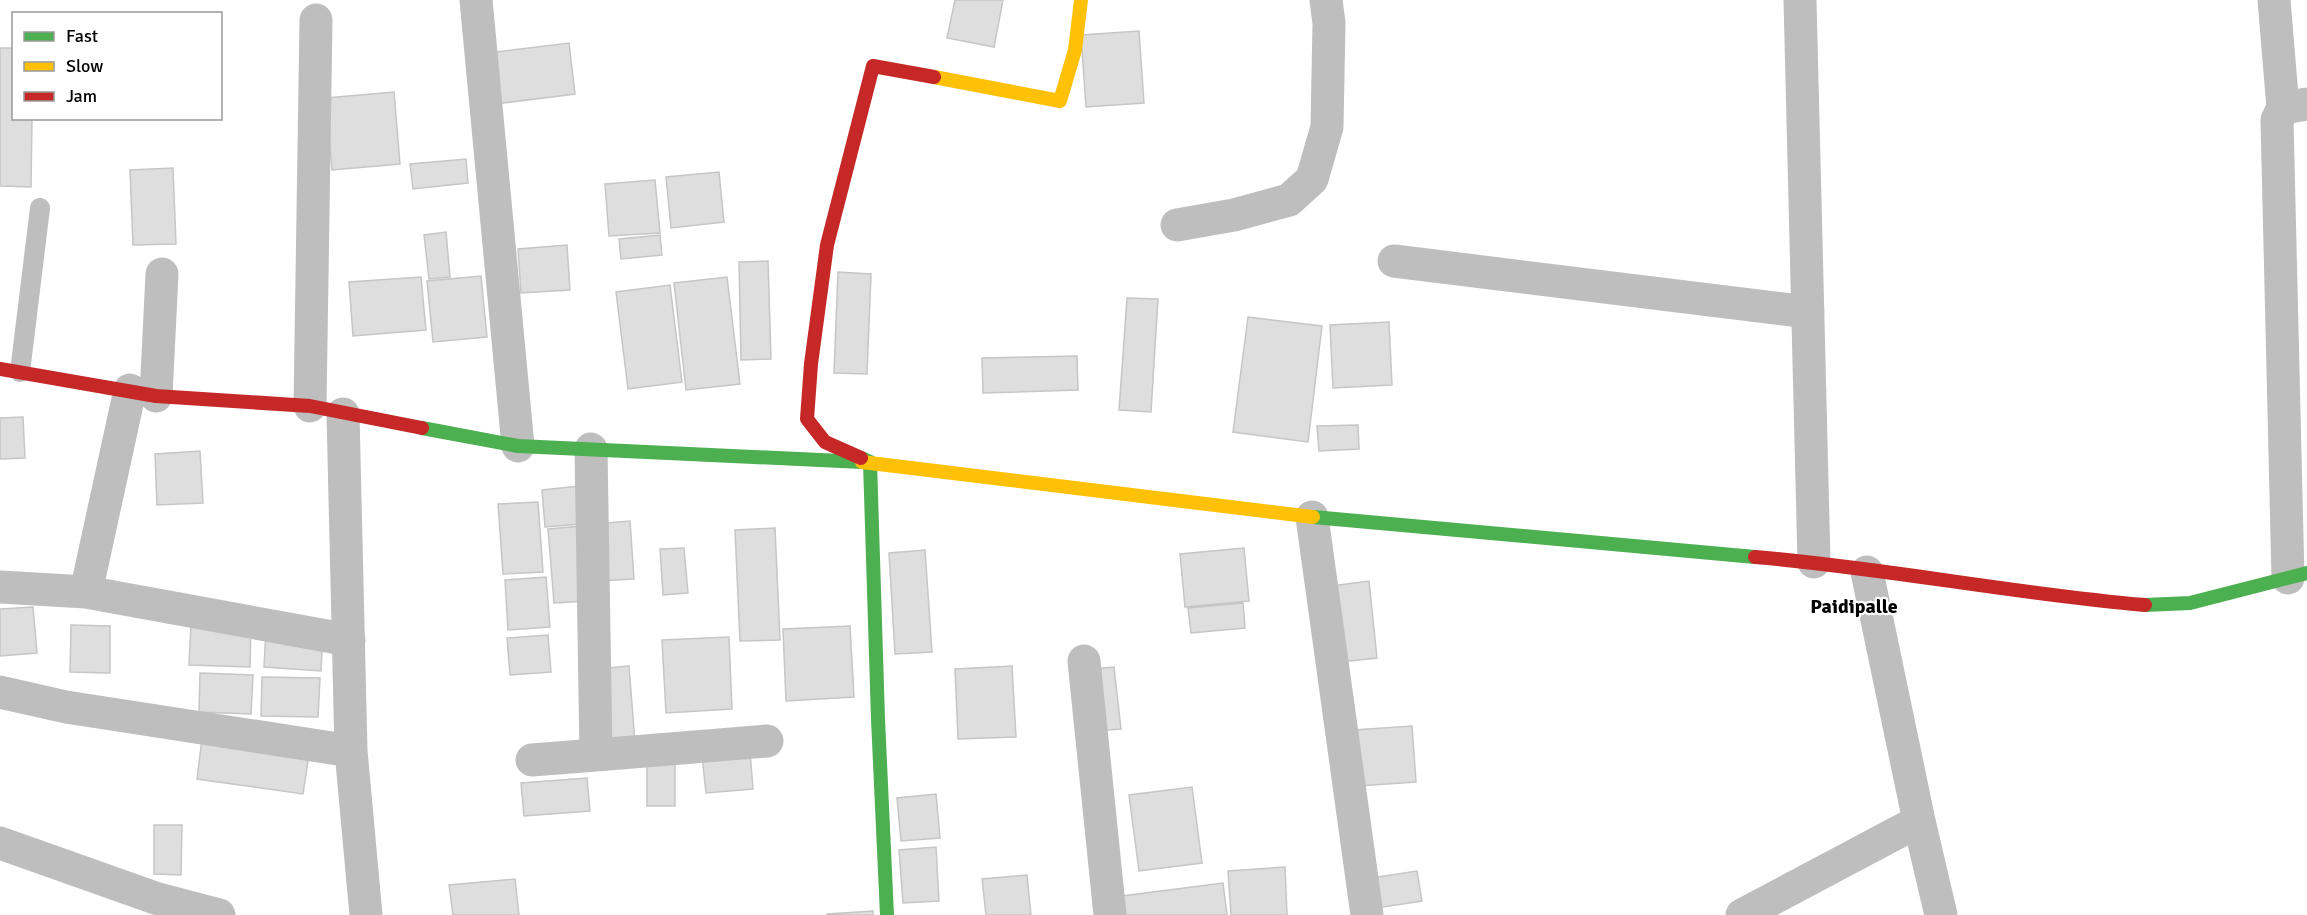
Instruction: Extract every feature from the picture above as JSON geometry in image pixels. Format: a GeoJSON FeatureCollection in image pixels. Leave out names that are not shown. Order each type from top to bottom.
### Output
{"type":"FeatureCollection","features":[{"type":"Feature","properties":{"kind":"street"},"geometry":{"type":"LineString","coordinates":[[476,0],[518,446]]}},
{"type":"Feature","properties":{"kind":"street"},"geometry":{"type":"LineString","coordinates":[[870,462],[825,442],[807,419],[811,364],[827,245],[873,66],[1060,101],[1075,50],[1081,0]]}},
{"type":"Feature","properties":{"kind":"street"},"geometry":{"type":"LineString","coordinates":[[1177,225],[1234,215],[1289,200],[1312,179],[1327,127],[1329,23],[1326,0]]}},
{"type":"Feature","properties":{"kind":"street"},"geometry":{"type":"LineString","coordinates":[[1800,0],[1814,562]]}},
{"type":"Feature","properties":{"kind":"street"},"geometry":{"type":"LineString","coordinates":[[0,369],[143,393],[310,406],[518,446],[870,462],[1312,517],[1814,562],[1868,572],[2144,605],[2190,603],[2297,576],[2277,120],[2295,106],[2274,0]]}},
{"type":"Feature","properties":{"kind":"street"},"geometry":{"type":"LineString","coordinates":[[310,406],[316,20]]}},
{"type":"Feature","properties":{"kind":"street"},"geometry":{"type":"LineString","coordinates":[[1394,261],[1808,312]]}},
{"type":"Feature","properties":{"kind":"street"},"geometry":{"type":"LineString","coordinates":[[86,592],[143,393],[162,274]]}},
{"type":"Feature","properties":{"kind":"street"},"geometry":{"type":"LineString","coordinates":[[343,414],[351,751],[366,915]]}},
{"type":"Feature","properties":{"kind":"street"},"geometry":{"type":"LineString","coordinates":[[591,449],[596,755]]}},
{"type":"Feature","properties":{"kind":"street"},"geometry":{"type":"LineString","coordinates":[[870,462],[877,707],[887,915]]}},
{"type":"Feature","properties":{"kind":"street"},"geometry":{"type":"LineString","coordinates":[[1312,517],[1367,915]]}},
{"type":"Feature","properties":{"kind":"street"},"geometry":{"type":"LineString","coordinates":[[1868,572],[1919,821],[1941,915]]}},
{"type":"Feature","properties":{"kind":"street"},"geometry":{"type":"LineString","coordinates":[[0,587],[86,592],[349,640]]}},
{"type":"Feature","properties":{"kind":"street"},"geometry":{"type":"LineString","coordinates":[[1084,662],[1110,915]]}},
{"type":"Feature","properties":{"kind":"street"},"geometry":{"type":"LineString","coordinates":[[0,692],[66,707],[351,751]]}},
{"type":"Feature","properties":{"kind":"street"},"geometry":{"type":"LineString","coordinates":[[532,760],[767,741]]}},
{"type":"Feature","properties":{"kind":"street"},"geometry":{"type":"LineString","coordinates":[[1742,915],[1919,821]]}},
{"type":"Feature","properties":{"kind":"street"},"geometry":{"type":"LineString","coordinates":[[0,843],[158,899],[219,915]]}},
{"type":"Feature","properties":{"kind":"lane"},"geometry":{"type":"LineString","coordinates":[[20,372],[40,208]]}},
{"type":"Feature","properties":{"kind":"building"},"geometry":{"type":"Polygon","coordinates":[[[955,0],[1003,0],[994,47],[947,38],[955,0]]]}},
{"type":"Feature","properties":{"kind":"building"},"geometry":{"type":"Polygon","coordinates":[[[1139,31],[1144,103],[1086,107],[1081,35],[1139,31]]]}},
{"type":"Feature","properties":{"kind":"building"},"geometry":{"type":"Polygon","coordinates":[[[569,43],[575,94],[495,104],[488,53],[569,43]]]}},
{"type":"Feature","properties":{"kind":"building"},"geometry":{"type":"Polygon","coordinates":[[[0,48],[12,48],[12,120],[32,120],[31,187],[0,186],[0,48]]]}},
{"type":"Feature","properties":{"kind":"building"},"geometry":{"type":"Polygon","coordinates":[[[394,92],[400,164],[332,170],[326,98],[394,92]]]}},
{"type":"Feature","properties":{"kind":"building"},"geometry":{"type":"Polygon","coordinates":[[[466,159],[468,183],[413,189],[410,164],[466,159]]]}},
{"type":"Feature","properties":{"kind":"building"},"geometry":{"type":"Polygon","coordinates":[[[173,168],[176,244],[133,245],[130,170],[173,168]]]}},
{"type":"Feature","properties":{"kind":"building"},"geometry":{"type":"Polygon","coordinates":[[[719,172],[724,222],[671,228],[666,177],[719,172]]]}},
{"type":"Feature","properties":{"kind":"building"},"geometry":{"type":"Polygon","coordinates":[[[655,180],[660,233],[609,236],[605,184],[655,180]]]}},
{"type":"Feature","properties":{"kind":"building"},"geometry":{"type":"Polygon","coordinates":[[[446,232],[450,277],[429,279],[424,235],[446,232]]]}},
{"type":"Feature","properties":{"kind":"building"},"geometry":{"type":"Polygon","coordinates":[[[660,235],[662,255],[621,259],[619,239],[660,235]]]}},
{"type":"Feature","properties":{"kind":"building"},"geometry":{"type":"Polygon","coordinates":[[[567,245],[570,290],[521,293],[518,249],[567,245]]]}},
{"type":"Feature","properties":{"kind":"building"},"geometry":{"type":"Polygon","coordinates":[[[768,261],[771,359],[741,360],[739,262],[768,261]]]}},
{"type":"Feature","properties":{"kind":"building"},"geometry":{"type":"Polygon","coordinates":[[[838,272],[871,274],[867,374],[834,373],[838,272]]]}},
{"type":"Feature","properties":{"kind":"building"},"geometry":{"type":"Polygon","coordinates":[[[481,276],[487,337],[433,342],[427,281],[481,276]]]}},
{"type":"Feature","properties":{"kind":"building"},"geometry":{"type":"Polygon","coordinates":[[[421,277],[426,330],[353,336],[349,282],[421,277]]]}},
{"type":"Feature","properties":{"kind":"building"},"geometry":{"type":"Polygon","coordinates":[[[727,277],[740,384],[686,390],[674,283],[727,277]]]}},
{"type":"Feature","properties":{"kind":"building"},"geometry":{"type":"Polygon","coordinates":[[[670,285],[682,382],[628,389],[616,292],[670,285]]]}},
{"type":"Feature","properties":{"kind":"building"},"geometry":{"type":"Polygon","coordinates":[[[1127,298],[1158,299],[1151,412],[1119,410],[1127,298]]]}},
{"type":"Feature","properties":{"kind":"building"},"geometry":{"type":"Polygon","coordinates":[[[1248,317],[1322,326],[1308,442],[1233,432],[1248,317]]]}},
{"type":"Feature","properties":{"kind":"building"},"geometry":{"type":"Polygon","coordinates":[[[1389,322],[1392,385],[1333,388],[1330,325],[1389,322]]]}},
{"type":"Feature","properties":{"kind":"building"},"geometry":{"type":"Polygon","coordinates":[[[1077,356],[1078,390],[983,393],[982,358],[1077,356]]]}},
{"type":"Feature","properties":{"kind":"building"},"geometry":{"type":"Polygon","coordinates":[[[23,417],[25,458],[0,459],[0,418],[23,417]]]}},
{"type":"Feature","properties":{"kind":"building"},"geometry":{"type":"Polygon","coordinates":[[[1358,425],[1359,449],[1319,451],[1317,426],[1358,425]]]}},
{"type":"Feature","properties":{"kind":"building"},"geometry":{"type":"Polygon","coordinates":[[[200,451],[203,503],[157,505],[155,454],[200,451]]]}},
{"type":"Feature","properties":{"kind":"building"},"geometry":{"type":"Polygon","coordinates":[[[579,486],[582,524],[545,527],[542,490],[579,486]]]}},
{"type":"Feature","properties":{"kind":"building"},"geometry":{"type":"Polygon","coordinates":[[[538,502],[543,572],[503,574],[498,504],[538,502]]]}},
{"type":"Feature","properties":{"kind":"building"},"geometry":{"type":"Polygon","coordinates":[[[630,521],[634,579],[596,581],[594,524],[630,521]]]}},
{"type":"Feature","properties":{"kind":"building"},"geometry":{"type":"Polygon","coordinates":[[[583,526],[588,601],[554,603],[548,529],[583,526]]]}},
{"type":"Feature","properties":{"kind":"building"},"geometry":{"type":"Polygon","coordinates":[[[775,528],[780,640],[740,641],[735,530],[775,528]]]}},
{"type":"Feature","properties":{"kind":"building"},"geometry":{"type":"Polygon","coordinates":[[[684,548],[688,593],[663,595],[660,549],[684,548]]]}},
{"type":"Feature","properties":{"kind":"building"},"geometry":{"type":"Polygon","coordinates":[[[1244,548],[1249,601],[1185,607],[1180,554],[1244,548]]]}},
{"type":"Feature","properties":{"kind":"building"},"geometry":{"type":"Polygon","coordinates":[[[925,550],[932,652],[895,654],[889,553],[925,550]]]}},
{"type":"Feature","properties":{"kind":"building"},"geometry":{"type":"Polygon","coordinates":[[[546,577],[550,627],[508,630],[505,580],[546,577]]]}},
{"type":"Feature","properties":{"kind":"building"},"geometry":{"type":"Polygon","coordinates":[[[1369,581],[1377,658],[1332,663],[1324,587],[1369,581]]]}},
{"type":"Feature","properties":{"kind":"building"},"geometry":{"type":"Polygon","coordinates":[[[1243,603],[1245,628],[1191,633],[1188,608],[1243,603]]]}},
{"type":"Feature","properties":{"kind":"building"},"geometry":{"type":"Polygon","coordinates":[[[33,607],[37,653],[0,656],[0,609],[33,607]]]}},
{"type":"Feature","properties":{"kind":"building"},"geometry":{"type":"Polygon","coordinates":[[[191,624],[251,627],[250,667],[189,665],[191,624]]]}},
{"type":"Feature","properties":{"kind":"building"},"geometry":{"type":"Polygon","coordinates":[[[71,625],[110,626],[110,673],[70,672],[71,625]]]}},
{"type":"Feature","properties":{"kind":"building"},"geometry":{"type":"Polygon","coordinates":[[[850,626],[854,697],[786,701],[783,629],[850,626]]]}},
{"type":"Feature","properties":{"kind":"building"},"geometry":{"type":"Polygon","coordinates":[[[266,629],[323,634],[321,671],[264,667],[266,629]]]}},
{"type":"Feature","properties":{"kind":"building"},"geometry":{"type":"Polygon","coordinates":[[[548,635],[551,672],[510,675],[507,638],[548,635]]]}},
{"type":"Feature","properties":{"kind":"building"},"geometry":{"type":"Polygon","coordinates":[[[729,637],[732,709],[666,713],[662,640],[729,637]]]}},
{"type":"Feature","properties":{"kind":"building"},"geometry":{"type":"Polygon","coordinates":[[[629,666],[635,743],[601,745],[596,669],[629,666]]]}},
{"type":"Feature","properties":{"kind":"building"},"geometry":{"type":"Polygon","coordinates":[[[1012,666],[1016,737],[958,739],[955,669],[1012,666]]]}},
{"type":"Feature","properties":{"kind":"building"},"geometry":{"type":"Polygon","coordinates":[[[1114,667],[1121,729],[1097,731],[1090,669],[1114,667]]]}},
{"type":"Feature","properties":{"kind":"building"},"geometry":{"type":"Polygon","coordinates":[[[200,673],[253,675],[251,714],[199,712],[200,673]]]}},
{"type":"Feature","properties":{"kind":"building"},"geometry":{"type":"Polygon","coordinates":[[[262,677],[320,678],[318,717],[261,716],[262,677]]]}},
{"type":"Feature","properties":{"kind":"building"},"geometry":{"type":"Polygon","coordinates":[[[1412,726],[1416,782],[1358,786],[1354,730],[1412,726]]]}},
{"type":"Feature","properties":{"kind":"building"},"geometry":{"type":"Polygon","coordinates":[[[202,739],[309,754],[303,794],[197,779],[202,739]]]}},
{"type":"Feature","properties":{"kind":"building"},"geometry":{"type":"Polygon","coordinates":[[[750,752],[753,789],[706,793],[702,756],[750,752]]]}},
{"type":"Feature","properties":{"kind":"building"},"geometry":{"type":"Polygon","coordinates":[[[647,757],[675,757],[675,806],[647,806],[647,757]]]}},
{"type":"Feature","properties":{"kind":"building"},"geometry":{"type":"Polygon","coordinates":[[[587,778],[590,811],[524,816],[521,783],[587,778]]]}},
{"type":"Feature","properties":{"kind":"building"},"geometry":{"type":"Polygon","coordinates":[[[1192,787],[1202,863],[1139,871],[1129,795],[1192,787]]]}},
{"type":"Feature","properties":{"kind":"building"},"geometry":{"type":"Polygon","coordinates":[[[936,794],[940,838],[901,841],[897,798],[936,794]]]}},
{"type":"Feature","properties":{"kind":"building"},"geometry":{"type":"Polygon","coordinates":[[[154,825],[182,825],[181,875],[154,874],[154,825]]]}},
{"type":"Feature","properties":{"kind":"building"},"geometry":{"type":"Polygon","coordinates":[[[936,847],[939,901],[903,903],[899,850],[936,847]]]}},
{"type":"Feature","properties":{"kind":"building"},"geometry":{"type":"Polygon","coordinates":[[[1285,867],[1287,915],[1231,915],[1228,871],[1285,867]]]}},
{"type":"Feature","properties":{"kind":"building"},"geometry":{"type":"Polygon","coordinates":[[[1417,871],[1422,901],[1370,909],[1365,879],[1417,871]]]}},
{"type":"Feature","properties":{"kind":"building"},"geometry":{"type":"Polygon","coordinates":[[[1027,875],[1031,915],[986,915],[982,879],[1027,875]]]}},
{"type":"Feature","properties":{"kind":"building"},"geometry":{"type":"Polygon","coordinates":[[[515,879],[519,915],[453,915],[449,885],[515,879]]]}},
{"type":"Feature","properties":{"kind":"building"},"geometry":{"type":"Polygon","coordinates":[[[1223,883],[1227,915],[1125,915],[1122,896],[1223,883]]]}},
{"type":"Feature","properties":{"kind":"building"},"geometry":{"type":"Polygon","coordinates":[[[873,911],[873,915],[827,915],[827,914],[873,911]]]}},
{"type":"Feature","properties":{"kind":"traffic: fast"},"geometry":{"type":"LineString","coordinates":[[422,428],[518,446],[862,462]]}},
{"type":"Feature","properties":{"kind":"traffic: fast"},"geometry":{"type":"LineString","coordinates":[[861,458],[870,462],[887,915]]}},
{"type":"Feature","properties":{"kind":"traffic: fast"},"geometry":{"type":"LineString","coordinates":[[1313,517],[1755,557]]}},
{"type":"Feature","properties":{"kind":"traffic: fast"},"geometry":{"type":"LineString","coordinates":[[2145,605],[2190,603],[2307,573]]}},
{"type":"Feature","properties":{"kind":"traffic: slow"},"geometry":{"type":"LineString","coordinates":[[934,77],[1060,101],[1075,50],[1081,0]]}},
{"type":"Feature","properties":{"kind":"traffic: slow"},"geometry":{"type":"LineString","coordinates":[[862,462],[1313,517]]}},
{"type":"Feature","properties":{"kind":"traffic: jam"},"geometry":{"type":"LineString","coordinates":[[861,458],[825,442],[807,419],[811,364],[827,245],[873,66],[934,77]]}},
{"type":"Feature","properties":{"kind":"traffic: jam"},"geometry":{"type":"LineString","coordinates":[[0,369],[156,396],[310,406],[422,428]]}},
{"type":"Feature","properties":{"kind":"traffic: jam"},"geometry":{"type":"LineString","coordinates":[[1755,557],[2145,605]]}},
{"type":"Feature","properties":{"kind":"district","name":"Paidipalle"},"geometry":{"type":"Point","coordinates":[1854,606]}}]}
